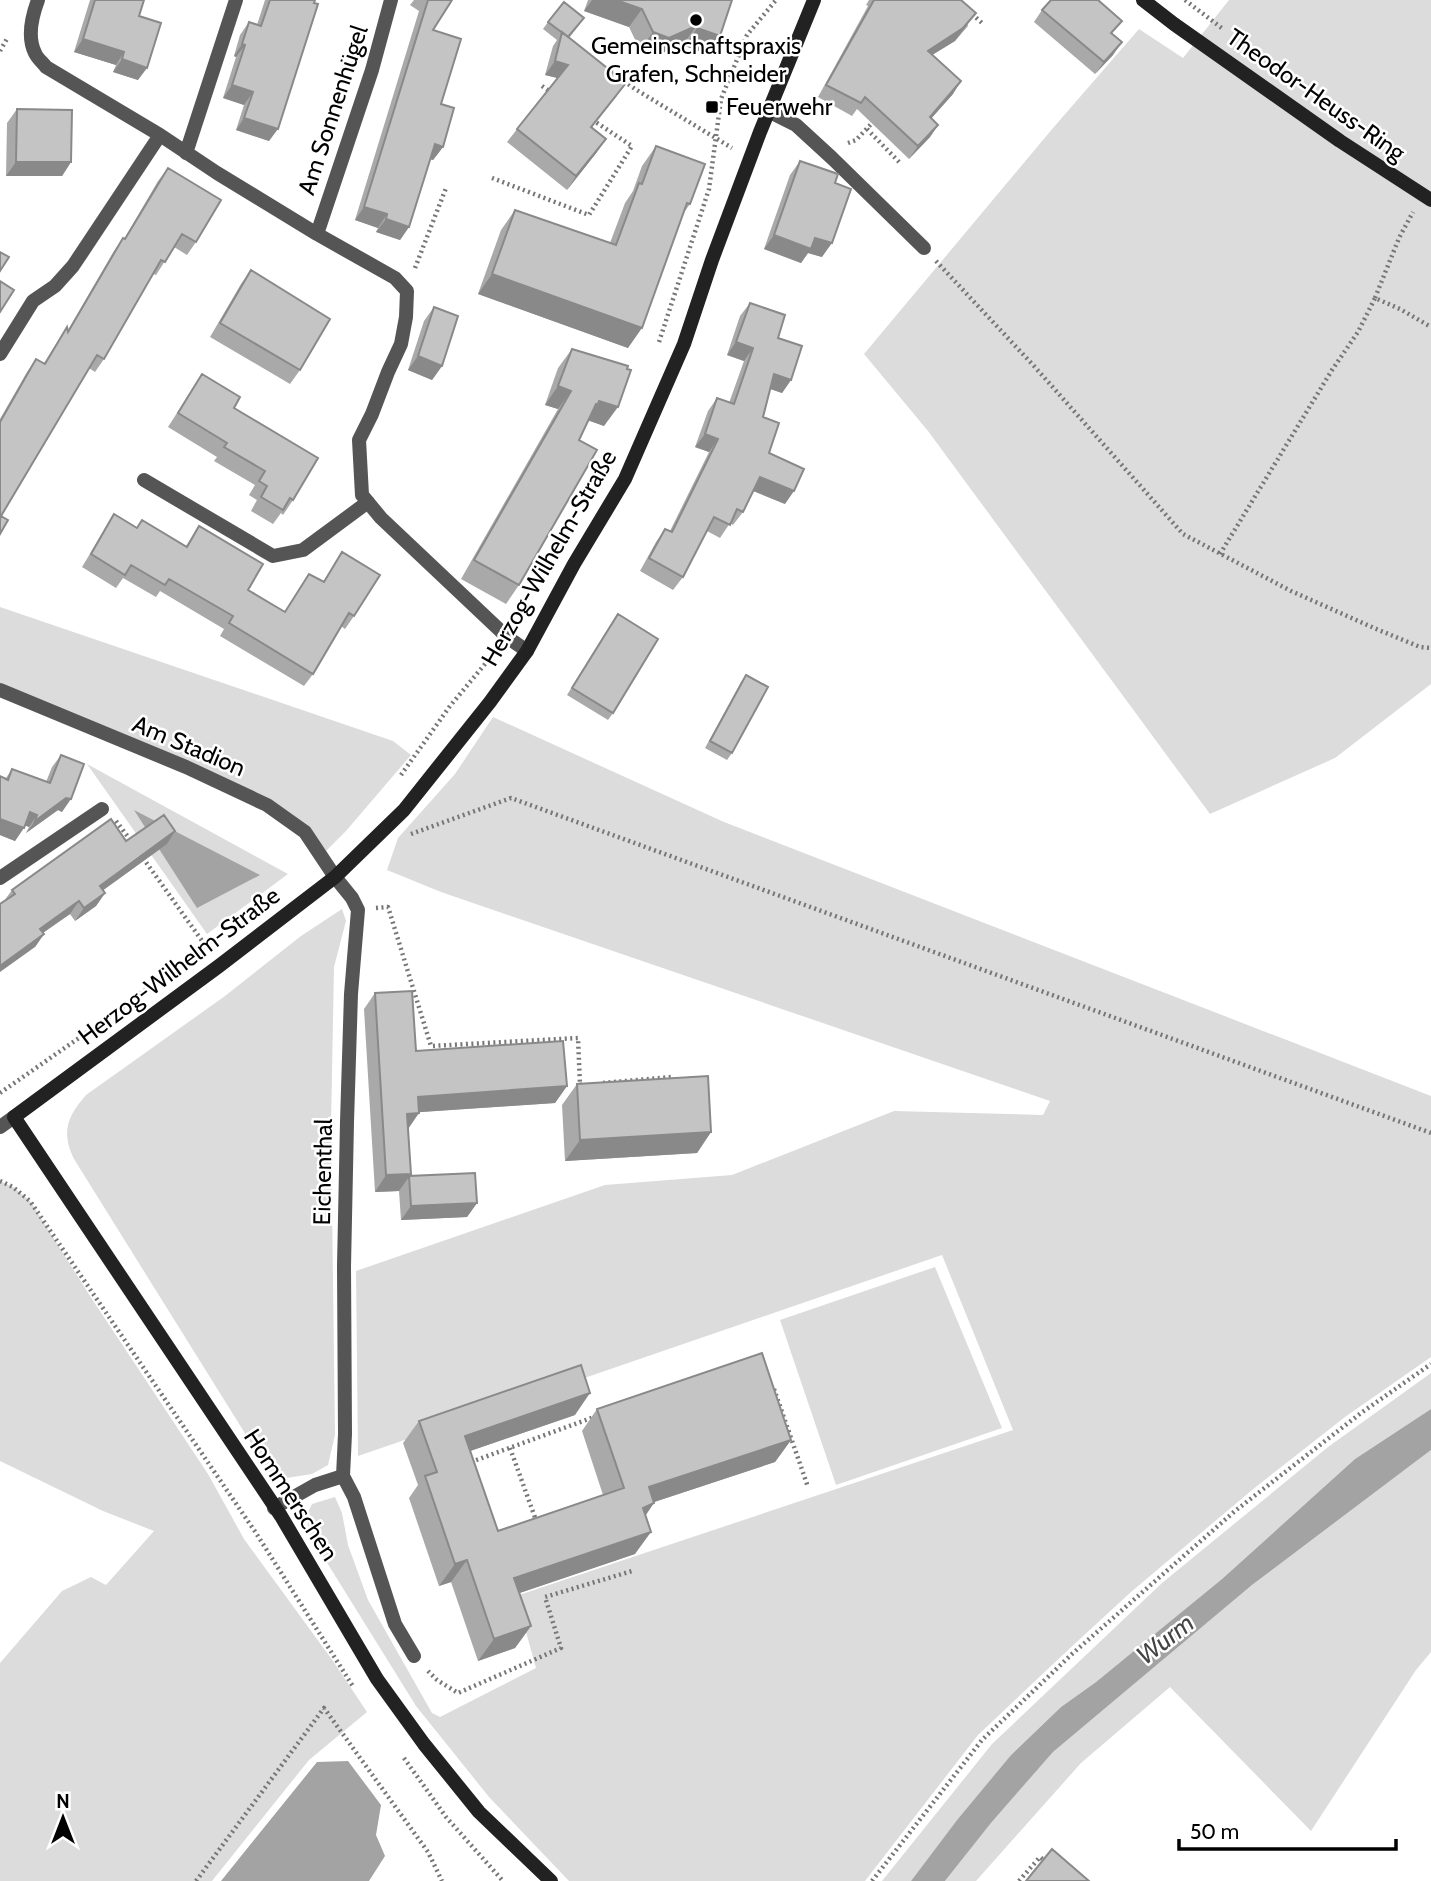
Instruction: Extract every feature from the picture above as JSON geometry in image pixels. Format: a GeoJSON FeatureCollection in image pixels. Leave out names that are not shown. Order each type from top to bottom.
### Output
{"type":"FeatureCollection","features":[{"type":"Feature","properties":{"kind":"main road","name":"Herzog-Wilhelm-Straße"},"geometry":{"type":"LineString","coordinates":[[14,1117],[335,877],[404,810],[527,651],[574,564],[625,479],[684,344],[750,158],[814,0]]}},
{"type":"Feature","properties":{"kind":"main road","name":"Theodor-Heuss-Ring"},"geometry":{"type":"LineString","coordinates":[[1143,0],[1329,134],[1426,198]]}},
{"type":"Feature","properties":{"kind":"main road","name":"Hommerschen"},"geometry":{"type":"LineString","coordinates":[[14,1117],[281,1516],[377,1679],[424,1744],[479,1812],[551,1881]]}},
{"type":"Feature","properties":{"kind":"street","name":"Am Sonnenhügel"},"geometry":{"type":"LineString","coordinates":[[37,0],[30,31],[34,52],[46,67],[317,234],[395,278],[404,287]]}},
{"type":"Feature","properties":{"kind":"street"},"geometry":{"type":"LineString","coordinates":[[186,153],[236,0]]}},
{"type":"Feature","properties":{"kind":"street","name":"Am Sonnenhügel"},"geometry":{"type":"LineString","coordinates":[[317,234],[369,82],[391,0]]}},
{"type":"Feature","properties":{"kind":"street"},"geometry":{"type":"LineString","coordinates":[[768,111],[796,125],[923,248]]}},
{"type":"Feature","properties":{"kind":"street"},"geometry":{"type":"LineString","coordinates":[[0,354],[33,301],[55,286],[73,266],[160,135]]}},
{"type":"Feature","properties":{"kind":"street"},"geometry":{"type":"LineString","coordinates":[[404,287],[407,291],[406,317],[401,344],[359,440],[362,495],[380,518],[507,637],[527,651]]}},
{"type":"Feature","properties":{"kind":"street"},"geometry":{"type":"LineString","coordinates":[[145,480],[273,556],[303,550],[368,502]]}},
{"type":"Feature","properties":{"kind":"street","name":"Am Stadion"},"geometry":{"type":"LineString","coordinates":[[0,690],[186,767],[267,805],[305,832],[335,877]]}},
{"type":"Feature","properties":{"kind":"street"},"geometry":{"type":"LineString","coordinates":[[0,877],[102,809]]}},
{"type":"Feature","properties":{"kind":"street"},"geometry":{"type":"LineString","coordinates":[[335,877],[358,910]]}},
{"type":"Feature","properties":{"kind":"street","name":"Eichenthal"},"geometry":{"type":"LineString","coordinates":[[358,910],[351,994],[347,1122],[343,1476],[354,1497],[396,1624],[414,1656]]}},
{"type":"Feature","properties":{"kind":"street"},"geometry":{"type":"LineString","coordinates":[[0,1127],[14,1117]]}},
{"type":"Feature","properties":{"kind":"street"},"geometry":{"type":"LineString","coordinates":[[274,1508],[315,1485],[343,1476]]}},
{"type":"Feature","properties":{"kind":"path"},"geometry":{"type":"LineString","coordinates":[[964,8],[982,23]]}},
{"type":"Feature","properties":{"kind":"path"},"geometry":{"type":"LineString","coordinates":[[605,67],[635,89],[750,158]]}},
{"type":"Feature","properties":{"kind":"path"},"geometry":{"type":"LineString","coordinates":[[542,86],[554,94]]}},
{"type":"Feature","properties":{"kind":"path"},"geometry":{"type":"LineString","coordinates":[[823,150],[856,140],[880,115]]}},
{"type":"Feature","properties":{"kind":"path"},"geometry":{"type":"LineString","coordinates":[[492,178],[589,215],[632,146],[587,116]]}},
{"type":"Feature","properties":{"kind":"path"},"geometry":{"type":"LineString","coordinates":[[867,129],[901,164]]}},
{"type":"Feature","properties":{"kind":"path"},"geometry":{"type":"LineString","coordinates":[[404,287],[410,280],[446,188]]}},
{"type":"Feature","properties":{"kind":"path"},"geometry":{"type":"LineString","coordinates":[[1220,554],[1357,332],[1375,298],[1399,238],[1426,198]]}},
{"type":"Feature","properties":{"kind":"path"},"geometry":{"type":"LineString","coordinates":[[923,248],[1034,366],[1183,534],[1292,591],[1420,647],[1431,648]]}},
{"type":"Feature","properties":{"kind":"path"},"geometry":{"type":"LineString","coordinates":[[1375,298],[1431,327]]}},
{"type":"Feature","properties":{"kind":"path"},"geometry":{"type":"LineString","coordinates":[[410,834],[510,798],[1431,1133]]}},
{"type":"Feature","properties":{"kind":"path"},"geometry":{"type":"LineString","coordinates":[[102,809],[114,818],[219,966]]}},
{"type":"Feature","properties":{"kind":"path"},"geometry":{"type":"LineString","coordinates":[[358,910],[388,907],[431,1046],[579,1038],[580,1084],[671,1077]]}},
{"type":"Feature","properties":{"kind":"path"},"geometry":{"type":"LineString","coordinates":[[0,1181],[13,1187],[30,1201],[256,1533],[355,1690]]}},
{"type":"Feature","properties":{"kind":"path"},"geometry":{"type":"LineString","coordinates":[[872,1881],[982,1740],[1072,1654],[1236,1511],[1361,1413],[1431,1364]]}},
{"type":"Feature","properties":{"kind":"path"},"geometry":{"type":"LineString","coordinates":[[770,1379],[807,1487]]}},
{"type":"Feature","properties":{"kind":"path"},"geometry":{"type":"LineString","coordinates":[[466,1464],[598,1415]]}},
{"type":"Feature","properties":{"kind":"path"},"geometry":{"type":"LineString","coordinates":[[510,1448],[538,1526]]}},
{"type":"Feature","properties":{"kind":"path"},"geometry":{"type":"LineString","coordinates":[[414,1656],[438,1680],[458,1693],[561,1648],[545,1597],[632,1571]]}},
{"type":"Feature","properties":{"kind":"path"},"geometry":{"type":"LineString","coordinates":[[196,1881],[324,1708],[428,1852],[442,1881]]}},
{"type":"Feature","properties":{"kind":"path"},"geometry":{"type":"LineString","coordinates":[[401,1753],[446,1816],[503,1881]]}},
{"type":"Feature","properties":{"kind":"path"},"geometry":{"type":"LineString","coordinates":[[1019,1881],[1040,1857],[1049,1865]]}},
{"type":"Feature","properties":{"kind":"shaded area"},"geometry":{"type":"Polygon","coordinates":[[[1229,0],[1431,0],[1431,684],[1335,758],[1210,814],[928,431],[864,354],[1139,29],[1183,58],[1229,0]]]}},
{"type":"Feature","properties":{"kind":"shaded area"},"geometry":{"type":"Polygon","coordinates":[[[0,607],[393,741],[411,755],[326,851],[309,827],[0,685],[0,607]]]}},
{"type":"Feature","properties":{"kind":"shaded area"},"geometry":{"type":"Polygon","coordinates":[[[493,717],[724,822],[1431,1096],[1431,1357],[1345,1417],[1252,1490],[1131,1592],[1068,1650],[978,1735],[865,1881],[569,1881],[489,1797],[416,1706],[308,1532],[307,1514],[312,1504],[335,1497],[342,1513],[348,1545],[368,1600],[432,1713],[440,1717],[536,1668],[516,1596],[1013,1430],[942,1255],[358,1456],[356,1271],[605,1185],[732,1175],[894,1111],[1043,1115],[1050,1101],[441,892],[387,870],[398,838],[455,774],[493,717]]]}},
{"type":"Feature","properties":{"kind":"shaded area"},"geometry":{"type":"Polygon","coordinates":[[[87,764],[288,874],[207,934],[87,764]]]}},
{"type":"Feature","properties":{"kind":"shaded area"},"geometry":{"type":"Polygon","coordinates":[[[342,909],[346,921],[334,967],[331,1126],[335,1435],[328,1465],[312,1474],[274,1480],[74,1159],[67,1133],[74,1110],[86,1095],[225,996],[301,936],[342,909]]]}},
{"type":"Feature","properties":{"kind":"shaded area"},"geometry":{"type":"Polygon","coordinates":[[[0,1181],[13,1187],[30,1201],[208,1474],[244,1539],[367,1712],[309,1760],[212,1881],[0,1881],[0,1663],[62,1591],[91,1577],[106,1585],[154,1531],[103,1511],[0,1461],[0,1181]]]}},
{"type":"Feature","properties":{"kind":"shaded area"},"geometry":{"type":"Polygon","coordinates":[[[935,1267],[1002,1428],[836,1485],[780,1320],[935,1267]]]}},
{"type":"Feature","properties":{"kind":"shaded area"},"geometry":{"type":"Polygon","coordinates":[[[1431,1373],[1431,1409],[1355,1459],[1222,1579],[1096,1682],[1061,1707],[1011,1755],[911,1881],[882,1881],[992,1744],[1162,1583],[1328,1447],[1431,1373]]]}},
{"type":"Feature","properties":{"kind":"shaded area"},"geometry":{"type":"Polygon","coordinates":[[[1431,1450],[1431,1652],[1416,1670],[1311,1831],[1170,1687],[1081,1763],[976,1881],[945,1881],[1053,1752],[1252,1585],[1431,1450]]]}},
{"type":"Feature","properties":{"kind":"water"},"geometry":{"type":"Polygon","coordinates":[[[134,810],[260,875],[197,908],[134,810]]]}},
{"type":"Feature","properties":{"kind":"water","name":"Wurm"},"geometry":{"type":"Polygon","coordinates":[[[1431,1409],[1431,1450],[1252,1585],[1053,1752],[945,1881],[911,1881],[1011,1755],[1061,1707],[1096,1682],[1222,1579],[1355,1459],[1431,1409]]]}},
{"type":"Feature","properties":{"kind":"water"},"geometry":{"type":"Polygon","coordinates":[[[348,1761],[381,1805],[376,1835],[385,1856],[369,1881],[221,1881],[317,1762],[348,1761]]]}},
{"type":"Feature","properties":{"kind":"building"},"geometry":{"type":"Polygon","coordinates":[[[95,0],[144,0],[139,16],[161,23],[147,68],[122,59],[124,52],[83,39],[95,0]]]}},
{"type":"Feature","properties":{"kind":"building"},"geometry":{"type":"Polygon","coordinates":[[[270,0],[315,0],[314,3],[318,4],[278,129],[244,118],[253,92],[232,85],[245,45],[242,44],[249,22],[261,26],[270,0]]]}},
{"type":"Feature","properties":{"kind":"building"},"geometry":{"type":"Polygon","coordinates":[[[428,0],[452,0],[433,30],[461,39],[441,104],[454,108],[443,147],[435,144],[409,227],[386,219],[387,214],[364,207],[428,0]]]}},
{"type":"Feature","properties":{"kind":"building"},"geometry":{"type":"Polygon","coordinates":[[[616,0],[732,0],[720,36],[697,28],[699,23],[669,38],[653,32],[642,9],[616,0]]]}},
{"type":"Feature","properties":{"kind":"building"},"geometry":{"type":"Polygon","coordinates":[[[874,0],[961,0],[976,13],[963,28],[928,51],[961,81],[930,117],[938,125],[918,146],[865,97],[861,103],[826,85],[874,0]]]}},
{"type":"Feature","properties":{"kind":"building"},"geometry":{"type":"Polygon","coordinates":[[[1051,0],[1098,0],[1122,21],[1111,33],[1122,42],[1104,62],[1042,10],[1051,0]]]}},
{"type":"Feature","properties":{"kind":"building"},"geometry":{"type":"Polygon","coordinates":[[[564,2],[584,18],[568,37],[548,22],[564,2]]]}},
{"type":"Feature","properties":{"kind":"building"},"geometry":{"type":"Polygon","coordinates":[[[562,32],[626,83],[591,127],[606,139],[576,176],[517,129],[568,65],[555,61],[562,32]]]}},
{"type":"Feature","properties":{"kind":"building"},"geometry":{"type":"Polygon","coordinates":[[[17,109],[72,110],[71,162],[16,162],[17,109]]]}},
{"type":"Feature","properties":{"kind":"building"},"geometry":{"type":"Polygon","coordinates":[[[656,146],[705,164],[690,204],[687,203],[642,328],[492,274],[515,210],[616,245],[656,146]]]}},
{"type":"Feature","properties":{"kind":"building"},"geometry":{"type":"Polygon","coordinates":[[[800,161],[838,174],[835,183],[851,189],[832,243],[815,238],[811,249],[774,235],[800,161]]]}},
{"type":"Feature","properties":{"kind":"building"},"geometry":{"type":"Polygon","coordinates":[[[168,168],[221,200],[196,242],[182,234],[165,262],[161,260],[104,359],[97,355],[1,516],[8,520],[0,534],[0,422],[36,359],[45,364],[67,327],[68,332],[168,168]]]}},
{"type":"Feature","properties":{"kind":"building"},"geometry":{"type":"Polygon","coordinates":[[[0,252],[9,257],[0,271],[0,252]]]}},
{"type":"Feature","properties":{"kind":"building"},"geometry":{"type":"Polygon","coordinates":[[[251,270],[330,319],[300,370],[220,323],[251,270]]]}},
{"type":"Feature","properties":{"kind":"building"},"geometry":{"type":"Polygon","coordinates":[[[0,281],[14,290],[0,312],[0,281]]]}},
{"type":"Feature","properties":{"kind":"building"},"geometry":{"type":"Polygon","coordinates":[[[750,303],[785,315],[778,338],[802,346],[791,380],[774,374],[763,417],[779,423],[769,453],[804,469],[794,491],[760,477],[743,512],[737,509],[730,525],[714,517],[683,577],[649,558],[665,529],[672,532],[718,439],[705,434],[717,398],[734,404],[753,348],[736,342],[750,303]]]}},
{"type":"Feature","properties":{"kind":"building"},"geometry":{"type":"Polygon","coordinates":[[[434,307],[458,316],[442,366],[418,356],[434,307]]]}},
{"type":"Feature","properties":{"kind":"building"},"geometry":{"type":"Polygon","coordinates":[[[572,349],[628,366],[627,369],[631,370],[618,407],[599,401],[596,404],[579,440],[597,450],[519,585],[474,560],[571,391],[558,386],[572,349]]]}},
{"type":"Feature","properties":{"kind":"building"},"geometry":{"type":"Polygon","coordinates":[[[202,374],[240,397],[234,408],[318,458],[293,500],[290,498],[283,510],[261,497],[267,486],[259,481],[265,471],[224,447],[227,443],[178,413],[202,374]]]}},
{"type":"Feature","properties":{"kind":"building"},"geometry":{"type":"Polygon","coordinates":[[[114,514],[137,528],[142,520],[187,547],[199,526],[263,564],[248,590],[285,612],[309,574],[324,582],[342,552],[380,575],[354,616],[349,613],[313,674],[229,623],[233,616],[169,579],[165,585],[131,565],[125,575],[91,554],[114,514]]]}},
{"type":"Feature","properties":{"kind":"building"},"geometry":{"type":"Polygon","coordinates":[[[618,614],[658,639],[613,713],[572,688],[618,614]]]}},
{"type":"Feature","properties":{"kind":"building"},"geometry":{"type":"Polygon","coordinates":[[[746,675],[768,687],[732,753],[710,741],[746,675]]]}},
{"type":"Feature","properties":{"kind":"building"},"geometry":{"type":"Polygon","coordinates":[[[61,755],[84,764],[71,799],[66,798],[35,821],[37,815],[30,812],[24,828],[0,819],[0,776],[8,780],[12,769],[50,783],[61,755]]]}},
{"type":"Feature","properties":{"kind":"building"},"geometry":{"type":"Polygon","coordinates":[[[164,815],[175,831],[100,886],[105,893],[84,908],[79,901],[40,929],[44,934],[0,966],[0,904],[15,894],[12,890],[111,819],[126,841],[164,815]]]}},
{"type":"Feature","properties":{"kind":"building"},"geometry":{"type":"Polygon","coordinates":[[[412,991],[416,1051],[563,1041],[567,1086],[418,1097],[419,1113],[407,1114],[411,1174],[386,1175],[375,993],[412,991]]]}},
{"type":"Feature","properties":{"kind":"building"},"geometry":{"type":"Polygon","coordinates":[[[708,1076],[711,1132],[580,1140],[577,1084],[708,1076]]]}},
{"type":"Feature","properties":{"kind":"building"},"geometry":{"type":"Polygon","coordinates":[[[475,1173],[477,1203],[411,1206],[409,1176],[475,1173]]]}},
{"type":"Feature","properties":{"kind":"building"},"geometry":{"type":"Polygon","coordinates":[[[762,1353],[791,1440],[649,1487],[654,1503],[643,1508],[651,1532],[514,1578],[531,1626],[494,1639],[467,1560],[455,1564],[425,1476],[437,1472],[419,1421],[581,1365],[590,1393],[465,1436],[498,1531],[624,1488],[597,1409],[762,1353]]]}},
{"type":"Feature","properties":{"kind":"building"},"geometry":{"type":"Polygon","coordinates":[[[1052,1849],[1089,1881],[1026,1881],[1052,1849]]]}},
{"type":"Feature","properties":{"kind":"place","name":"Gemeinschaftspraxis Grafen, Schneider"},"geometry":{"type":"Point","coordinates":[696,20]}},
{"type":"Feature","properties":{"kind":"place","name":"Feuerwehr"},"geometry":{"type":"Point","coordinates":[712,107]}}]}
